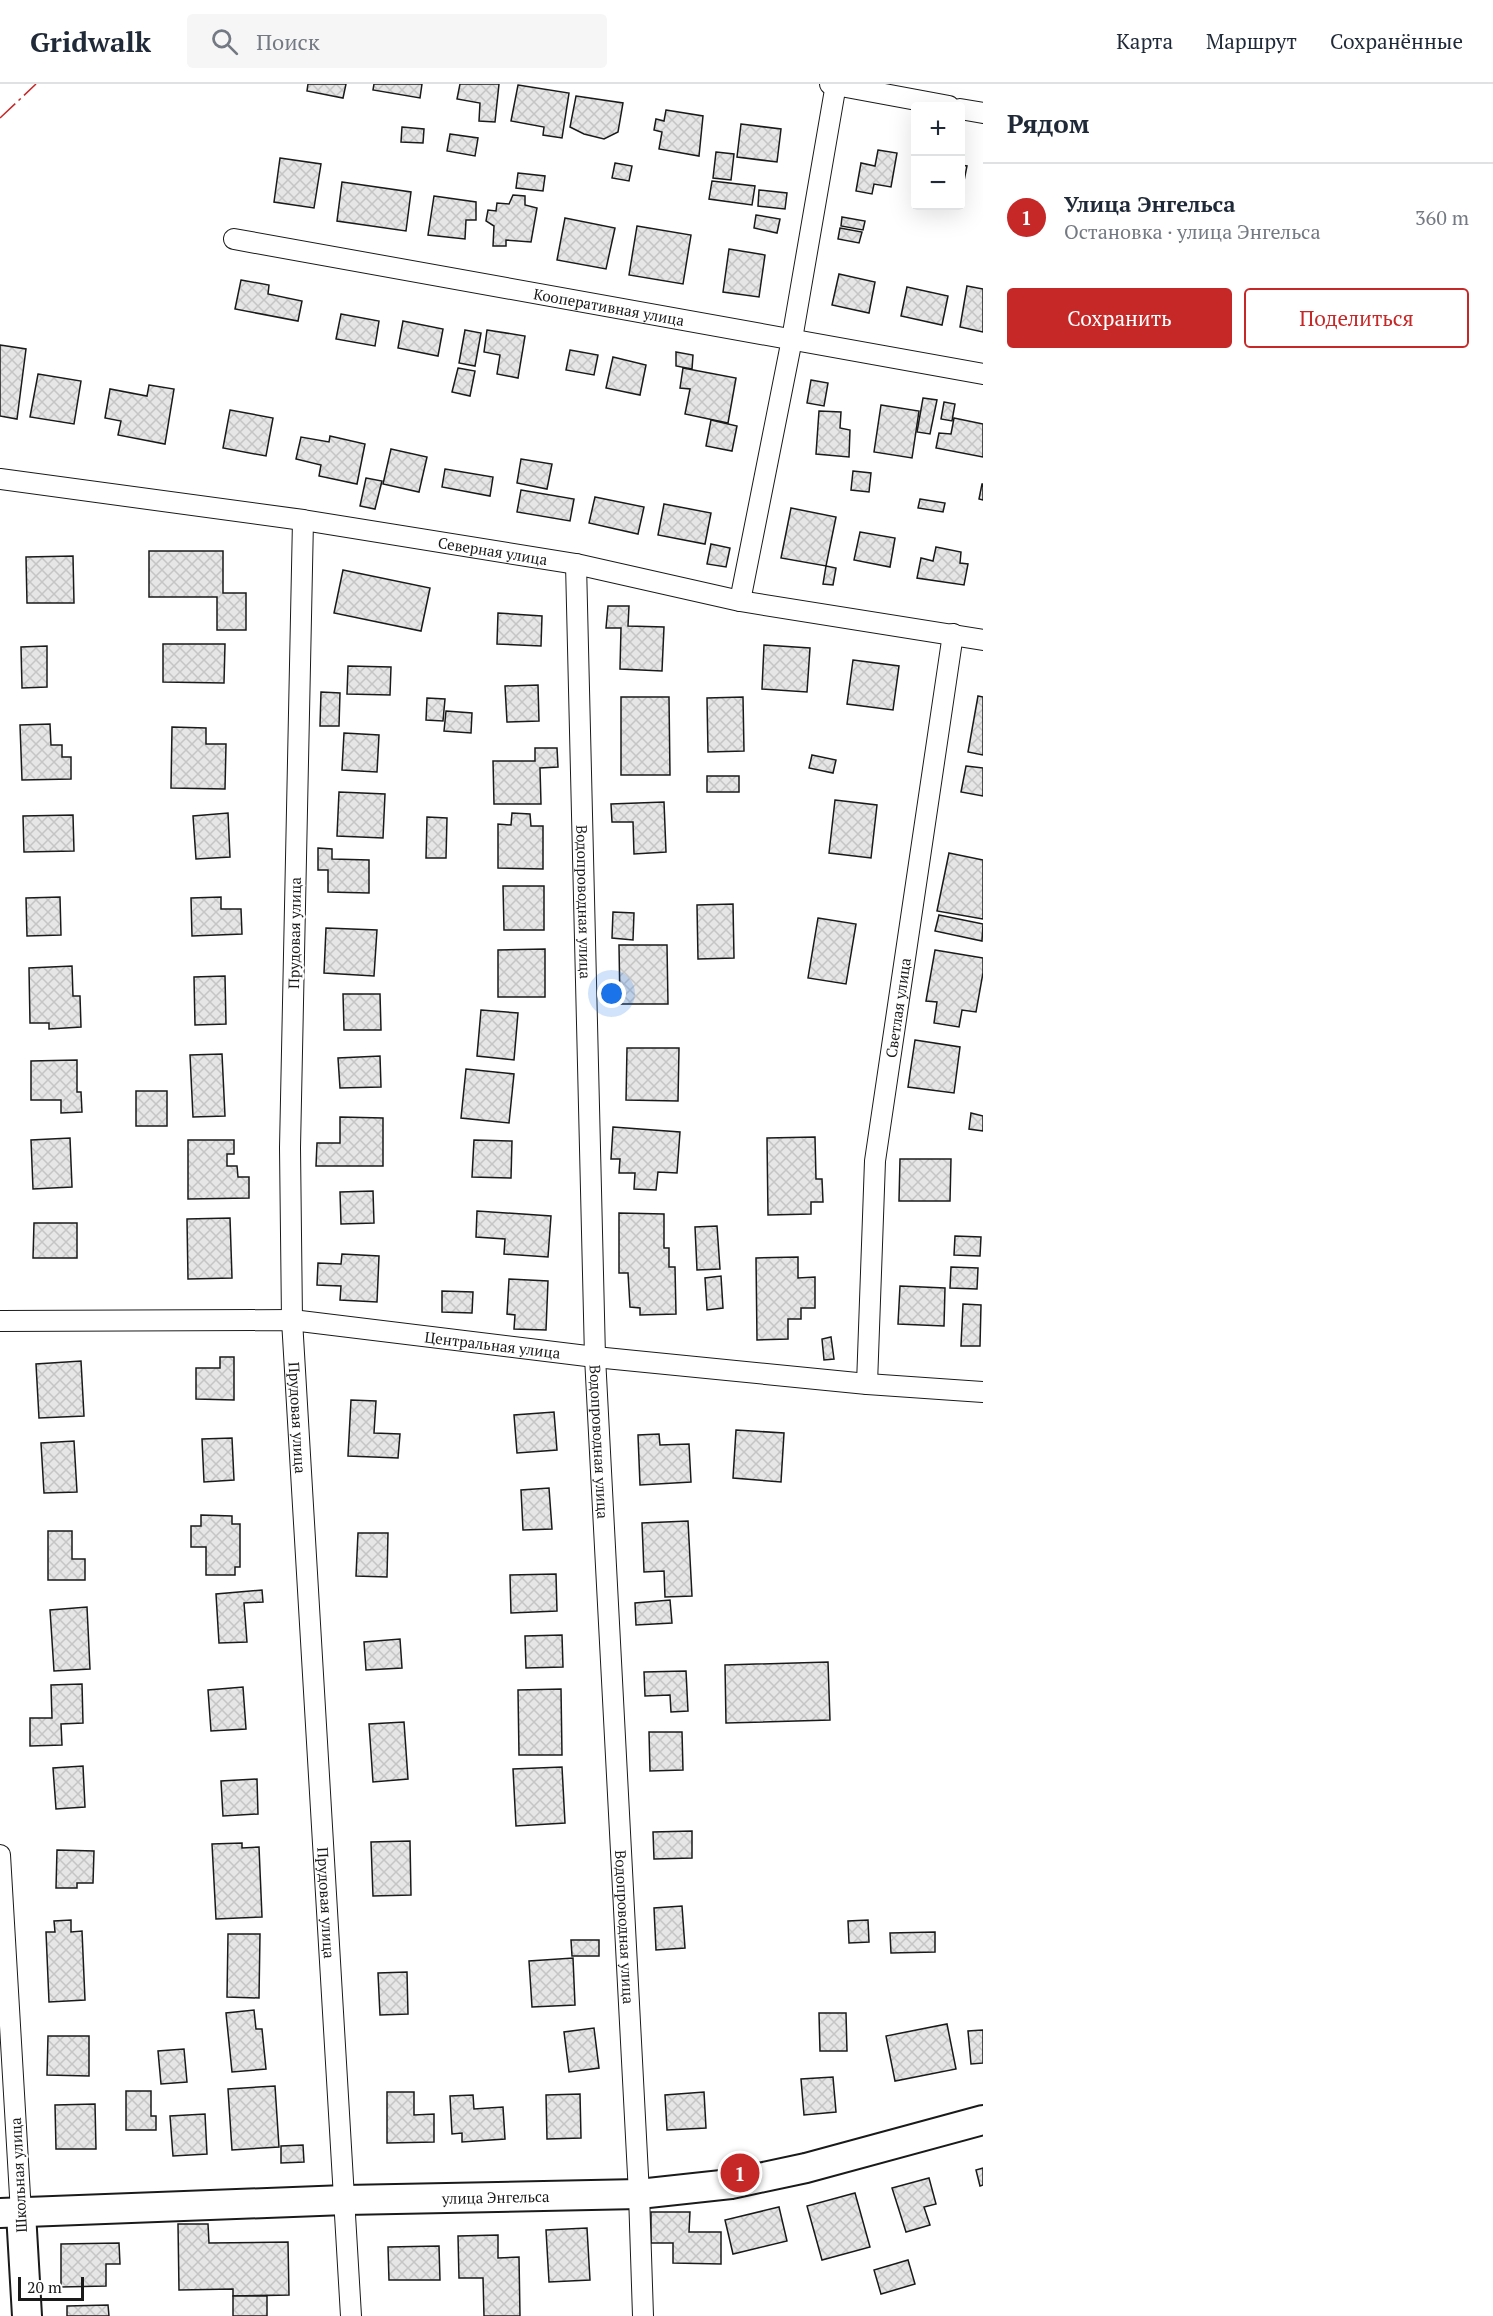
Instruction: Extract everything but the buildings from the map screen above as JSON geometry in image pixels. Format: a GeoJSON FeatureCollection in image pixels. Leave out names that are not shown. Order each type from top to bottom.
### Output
{"type":"FeatureCollection","features":[{"type":"Feature","properties":{"kind":"street"},"geometry":{"type":"LineString","coordinates":[[740,601],[792,339],[834,84],[928,102]]}},
{"type":"Feature","properties":{"kind":"street"},"geometry":{"type":"LineString","coordinates":[[965,110],[983,113]]}},
{"type":"Feature","properties":{"kind":"street","name":"Кооперативная улица"},"geometry":{"type":"LineString","coordinates":[[234,239],[983,374]]}},
{"type":"Feature","properties":{"kind":"street","name":"Северная улица"},"geometry":{"type":"LineString","coordinates":[[0,479],[303,520],[576,564],[740,601],[983,640]]}},
{"type":"Feature","properties":{"kind":"street","name":"Прудовая улица"},"geometry":{"type":"LineString","coordinates":[[303,520],[290,1148],[292,1320],[351,2316]]}},
{"type":"Feature","properties":{"kind":"street","name":"Водопроводная улица"},"geometry":{"type":"LineString","coordinates":[[576,564],[595,1357],[644,2316]]}},
{"type":"Feature","properties":{"kind":"street","name":"Светлая улица"},"geometry":{"type":"LineString","coordinates":[[867,1384],[875,1161],[952,634]]}},
{"type":"Feature","properties":{"kind":"street","name":"Центральная улица"},"geometry":{"type":"LineString","coordinates":[[0,1321],[292,1320],[595,1357],[867,1384],[983,1392]]}},
{"type":"Feature","properties":{"kind":"street","name":"Школьная улица"},"geometry":{"type":"LineString","coordinates":[[0,1855],[10,2213],[27,2316]]}},
{"type":"Feature","properties":{"kind":"street","name":"улица Энгельса"},"geometry":{"type":"LineString","coordinates":[[10,2213],[345,2200],[639,2194],[731,2184],[806,2168],[983,2120]]}},
{"type":"Feature","properties":{"kind":"power"},"geometry":{"type":"LineString","coordinates":[[0,118],[36,84]]}},
{"type":"Feature","properties":{"kind":"place","name":"Улица Энгельса"},"geometry":{"type":"Point","coordinates":[740,2173]}}]}
